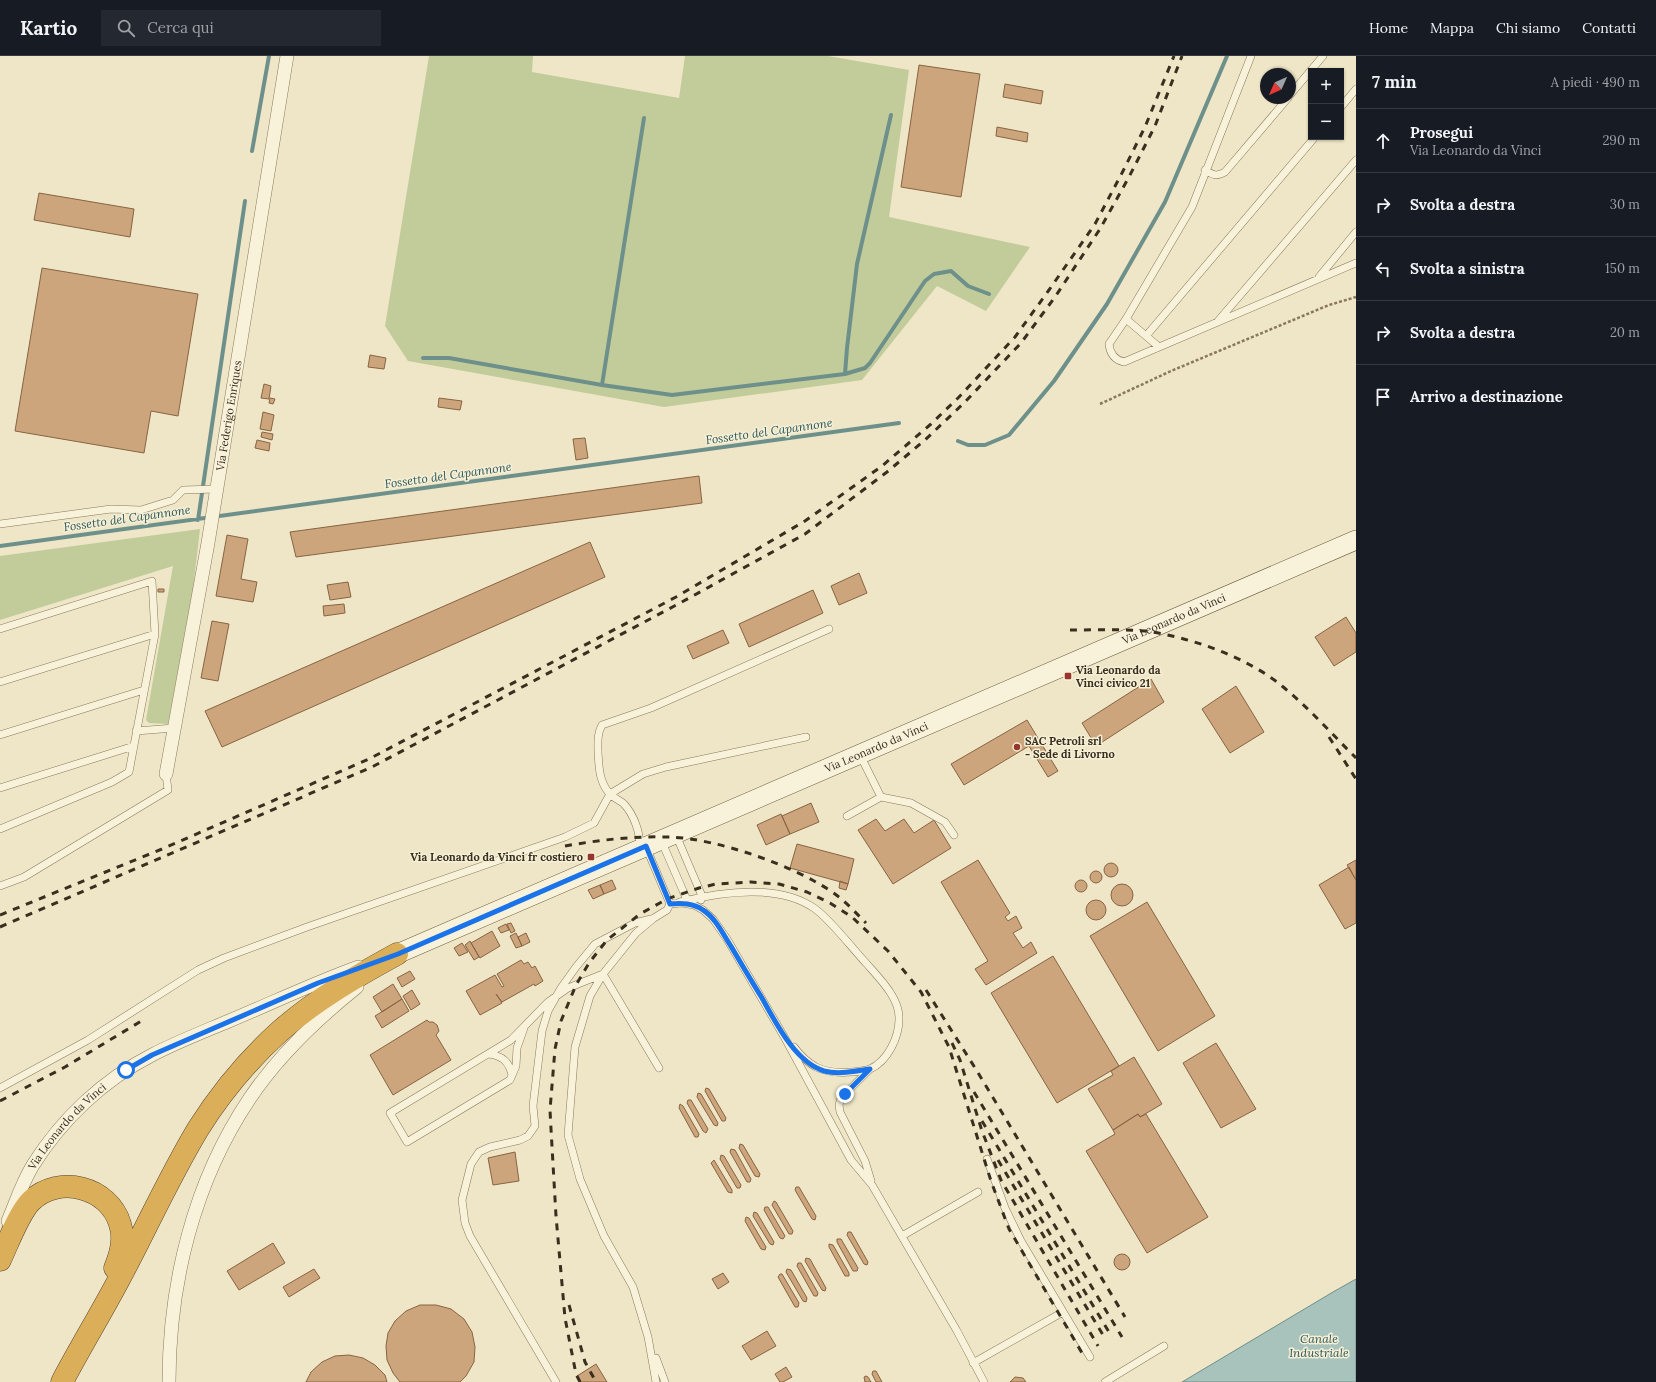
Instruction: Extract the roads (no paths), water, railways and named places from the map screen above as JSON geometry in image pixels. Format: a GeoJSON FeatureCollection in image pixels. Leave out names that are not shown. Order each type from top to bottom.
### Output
{"type":"FeatureCollection","features":[{"type":"Feature","properties":{"kind":"highway"},"geometry":{"type":"LineString","coordinates":[[62,1382],[91,1327],[110,1296],[179,1161],[210,1111],[234,1080],[265,1046],[309,1007],[353,978],[398,954]]}},
{"type":"Feature","properties":{"kind":"highway"},"geometry":{"type":"LineString","coordinates":[[0,1260],[25,1208],[39,1195],[60,1186],[69,1186],[84,1188],[99,1196],[111,1208],[116,1216],[120,1225],[122,1244],[118,1262],[91,1327]]}},
{"type":"Feature","properties":{"kind":"main road","name":"Via Leonardo da Vinci"},"geometry":{"type":"LineString","coordinates":[[398,954],[1356,540]]}},
{"type":"Feature","properties":{"kind":"street","name":"Via Federigo Enriques"},"geometry":{"type":"LineString","coordinates":[[166,774],[208,543],[213,491],[288,56]]}},
{"type":"Feature","properties":{"kind":"street","name":"Via Leonardo da Vinci"},"geometry":{"type":"LineString","coordinates":[[0,1244],[20,1190],[33,1166],[50,1140],[70,1118],[112,1080],[152,1055],[186,1040],[318,983],[398,954]]}},
{"type":"Feature","properties":{"kind":"street","name":"Via Leonardo da Vinci"},"geometry":{"type":"LineString","coordinates":[[169,1382],[171,1327],[176,1290],[186,1245],[194,1216],[222,1145],[251,1097],[277,1063],[312,1026],[349,993],[398,954]]}},
{"type":"Feature","properties":{"kind":"lane"},"geometry":{"type":"LineString","coordinates":[[1251,56],[1205,170],[1192,207],[1126,319],[1109,344],[1112,355],[1118,360],[1124,362],[1356,263]]}},
{"type":"Feature","properties":{"kind":"lane"},"geometry":{"type":"LineString","coordinates":[[1296,88],[1323,56]]}},
{"type":"Feature","properties":{"kind":"lane"},"geometry":{"type":"LineString","coordinates":[[1344,104],[1356,89]]}},
{"type":"Feature","properties":{"kind":"lane"},"geometry":{"type":"LineString","coordinates":[[1205,170],[1217,176],[1225,172],[1283,104]]}},
{"type":"Feature","properties":{"kind":"lane"},"geometry":{"type":"LineString","coordinates":[[1146,336],[1312,140]]}},
{"type":"Feature","properties":{"kind":"lane"},"geometry":{"type":"LineString","coordinates":[[1216,323],[1356,160]]}},
{"type":"Feature","properties":{"kind":"lane"},"geometry":{"type":"LineString","coordinates":[[1318,278],[1356,232]]}},
{"type":"Feature","properties":{"kind":"lane"},"geometry":{"type":"LineString","coordinates":[[1126,319],[1160,347]]}},
{"type":"Feature","properties":{"kind":"lane"},"geometry":{"type":"LineString","coordinates":[[0,524],[111,509],[141,510],[173,500],[183,490],[213,491]]}},
{"type":"Feature","properties":{"kind":"lane"},"geometry":{"type":"LineString","coordinates":[[0,629],[152,581],[155,634],[136,731],[130,772],[112,782],[0,829]]}},
{"type":"Feature","properties":{"kind":"lane"},"geometry":{"type":"LineString","coordinates":[[702,896],[656,843],[640,837],[633,817],[623,803],[610,794],[599,775],[597,742],[598,731],[602,725],[651,708],[829,629]]}},
{"type":"Feature","properties":{"kind":"lane"},"geometry":{"type":"LineString","coordinates":[[0,682],[155,634]]}},
{"type":"Feature","properties":{"kind":"lane"},"geometry":{"type":"LineString","coordinates":[[0,735],[144,690]]}},
{"type":"Feature","properties":{"kind":"lane"},"geometry":{"type":"LineString","coordinates":[[136,731],[174,728]]}},
{"type":"Feature","properties":{"kind":"lane"},"geometry":{"type":"LineString","coordinates":[[0,1088],[88,1040],[198,970],[224,958],[307,927],[565,836],[594,823],[610,794],[643,774],[666,767],[806,737]]}},
{"type":"Feature","properties":{"kind":"lane"},"geometry":{"type":"LineString","coordinates":[[0,788],[134,746]]}},
{"type":"Feature","properties":{"kind":"lane"},"geometry":{"type":"LineString","coordinates":[[860,755],[881,797]]}},
{"type":"Feature","properties":{"kind":"lane"},"geometry":{"type":"LineString","coordinates":[[0,886],[24,877],[168,790],[166,774]]}},
{"type":"Feature","properties":{"kind":"lane"},"geometry":{"type":"LineString","coordinates":[[847,816],[881,797],[912,803],[945,822],[954,835]]}},
{"type":"Feature","properties":{"kind":"lane"},"geometry":{"type":"LineString","coordinates":[[656,843],[686,902],[704,910],[713,919],[726,939],[786,1040],[852,1160],[872,1185],[958,1331],[984,1382]]}},
{"type":"Feature","properties":{"kind":"lane"},"geometry":{"type":"LineString","coordinates":[[656,843],[670,904],[667,910],[654,918],[636,933],[603,974],[590,996],[576,1048],[568,1135],[580,1179],[604,1236],[633,1287],[648,1337],[665,1382]]}},
{"type":"Feature","properties":{"kind":"lane"},"geometry":{"type":"LineString","coordinates":[[670,904],[686,902],[702,896],[744,892],[770,893],[792,898],[805,903],[821,914],[888,988],[900,1017],[894,1045],[888,1054],[870,1069],[841,1098],[839,1104],[840,1112],[865,1161],[872,1185]]}},
{"type":"Feature","properties":{"kind":"lane"},"geometry":{"type":"LineString","coordinates":[[694,905],[700,901],[702,896]]}},
{"type":"Feature","properties":{"kind":"lane"},"geometry":{"type":"LineString","coordinates":[[556,1382],[470,1236],[465,1223],[462,1200],[471,1164],[479,1152],[490,1147],[520,1140],[528,1136],[535,1126],[533,1106],[542,1031],[548,1011],[576,966],[595,944],[635,923],[654,918]]}},
{"type":"Feature","properties":{"kind":"lane"},"geometry":{"type":"LineString","coordinates":[[524,1028],[518,1048],[516,1066],[510,1080],[406,1142],[390,1113],[511,1040],[548,1002],[557,995],[568,988],[603,974]]}},
{"type":"Feature","properties":{"kind":"lane"},"geometry":{"type":"LineString","coordinates":[[603,974],[659,1068]]}},
{"type":"Feature","properties":{"kind":"lane"},"geometry":{"type":"LineString","coordinates":[[786,1040],[804,1059],[824,1071],[836,1073],[870,1069]]}},
{"type":"Feature","properties":{"kind":"lane"},"geometry":{"type":"LineString","coordinates":[[489,1054],[496,1055],[504,1059],[510,1066],[512,1075]]}},
{"type":"Feature","properties":{"kind":"lane"},"geometry":{"type":"LineString","coordinates":[[987,1159],[1005,1208],[1021,1241],[1090,1357]]}},
{"type":"Feature","properties":{"kind":"lane"},"geometry":{"type":"LineString","coordinates":[[902,1236],[978,1192]]}},
{"type":"Feature","properties":{"kind":"lane"},"geometry":{"type":"LineString","coordinates":[[973,1363],[1063,1312]]}},
{"type":"Feature","properties":{"kind":"lane"},"geometry":{"type":"LineString","coordinates":[[648,1337],[656,1382]]}},
{"type":"Feature","properties":{"kind":"lane"},"geometry":{"type":"LineString","coordinates":[[1105,1382],[1164,1346]]}},
{"type":"Feature","properties":{"kind":"water","name":"Canale Industriale"},"geometry":{"type":"Polygon","coordinates":[[[1356,1279],[1356,1382],[1182,1382],[1333,1292],[1356,1279]]]}},
{"type":"Feature","properties":{"kind":"waterway"},"geometry":{"type":"LineString","coordinates":[[252,151],[269,56]]}},
{"type":"Feature","properties":{"kind":"waterway"},"geometry":{"type":"LineString","coordinates":[[958,441],[968,445],[985,445],[1009,435],[1054,381],[1107,304],[1165,202],[1227,56]]}},
{"type":"Feature","properties":{"kind":"waterway"},"geometry":{"type":"LineString","coordinates":[[845,374],[857,264],[891,115]]}},
{"type":"Feature","properties":{"kind":"waterway"},"geometry":{"type":"LineString","coordinates":[[602,385],[644,118]]}},
{"type":"Feature","properties":{"kind":"waterway"},"geometry":{"type":"LineString","coordinates":[[198,520],[245,201]]}},
{"type":"Feature","properties":{"kind":"waterway"},"geometry":{"type":"LineString","coordinates":[[423,358],[449,358],[602,385],[672,395],[845,374],[865,368],[870,363],[925,281],[934,274],[951,271],[968,286],[989,294]]}},
{"type":"Feature","properties":{"kind":"waterway","name":"Fossetto del Capannone"},"geometry":{"type":"LineString","coordinates":[[0,546],[899,423]]}},
{"type":"Feature","properties":{"kind":"railway"},"geometry":{"type":"LineString","coordinates":[[0,915],[162,849],[369,759],[676,597],[805,521],[882,466],[931,424],[959,397],[1015,337],[1049,290],[1095,224],[1145,127],[1174,56]]}},
{"type":"Feature","properties":{"kind":"railway"},"geometry":{"type":"LineString","coordinates":[[0,927],[372,767],[680,603],[805,534],[887,472],[925,440],[965,402],[1021,343],[1055,297],[1100,229],[1155,126],[1182,56]]}},
{"type":"Feature","properties":{"kind":"railway"},"geometry":{"type":"LineString","coordinates":[[1070,630],[1145,631],[1199,643],[1235,657],[1268,676],[1292,694],[1356,758]]}},
{"type":"Feature","properties":{"kind":"railway"},"geometry":{"type":"LineString","coordinates":[[1329,737],[1356,779]]}},
{"type":"Feature","properties":{"kind":"railway"},"geometry":{"type":"LineString","coordinates":[[565,846],[642,837],[668,837],[709,842],[755,855],[799,873],[835,894],[866,923]]}},
{"type":"Feature","properties":{"kind":"railway"},"geometry":{"type":"LineString","coordinates":[[580,1382],[576,1374],[565,1318],[556,1216],[551,1129],[550,1110],[555,1049],[561,1021],[576,985],[589,963],[607,940],[640,914],[667,899],[699,888],[716,884],[751,882],[779,884],[807,892],[830,903],[852,917],[888,951],[921,992],[949,1047],[991,1181],[1009,1229],[1085,1358]]}},
{"type":"Feature","properties":{"kind":"railway"},"geometry":{"type":"LineString","coordinates":[[926,990],[977,1071],[1125,1317]]}},
{"type":"Feature","properties":{"kind":"railway"},"geometry":{"type":"LineString","coordinates":[[0,1101],[65,1067],[143,1020]]}},
{"type":"Feature","properties":{"kind":"railway"},"geometry":{"type":"LineString","coordinates":[[952,1043],[960,1060],[982,1131],[1001,1180],[1098,1346]]}},
{"type":"Feature","properties":{"kind":"railway"},"geometry":{"type":"LineString","coordinates":[[974,1092],[1122,1337]]}},
{"type":"Feature","properties":{"kind":"railway"},"geometry":{"type":"LineString","coordinates":[[982,1121],[1112,1337]]}},
{"type":"Feature","properties":{"kind":"railway"},"geometry":{"type":"LineString","coordinates":[[998,1160],[1106,1340]]}},
{"type":"Feature","properties":{"kind":"railway"},"geometry":{"type":"LineString","coordinates":[[569,1305],[585,1362],[596,1382]]}},
{"type":"Feature","properties":{"kind":"place","name":"Via Leonardo da Vinci civico 21"},"geometry":{"type":"Point","coordinates":[1068,676]}},
{"type":"Feature","properties":{"kind":"place","name":"SAC Petroli srl - Sede di Livorno"},"geometry":{"type":"Point","coordinates":[1017,747]}},
{"type":"Feature","properties":{"kind":"place","name":"Via Leonardo da Vinci fr costiero"},"geometry":{"type":"Point","coordinates":[591,857]}}]}
